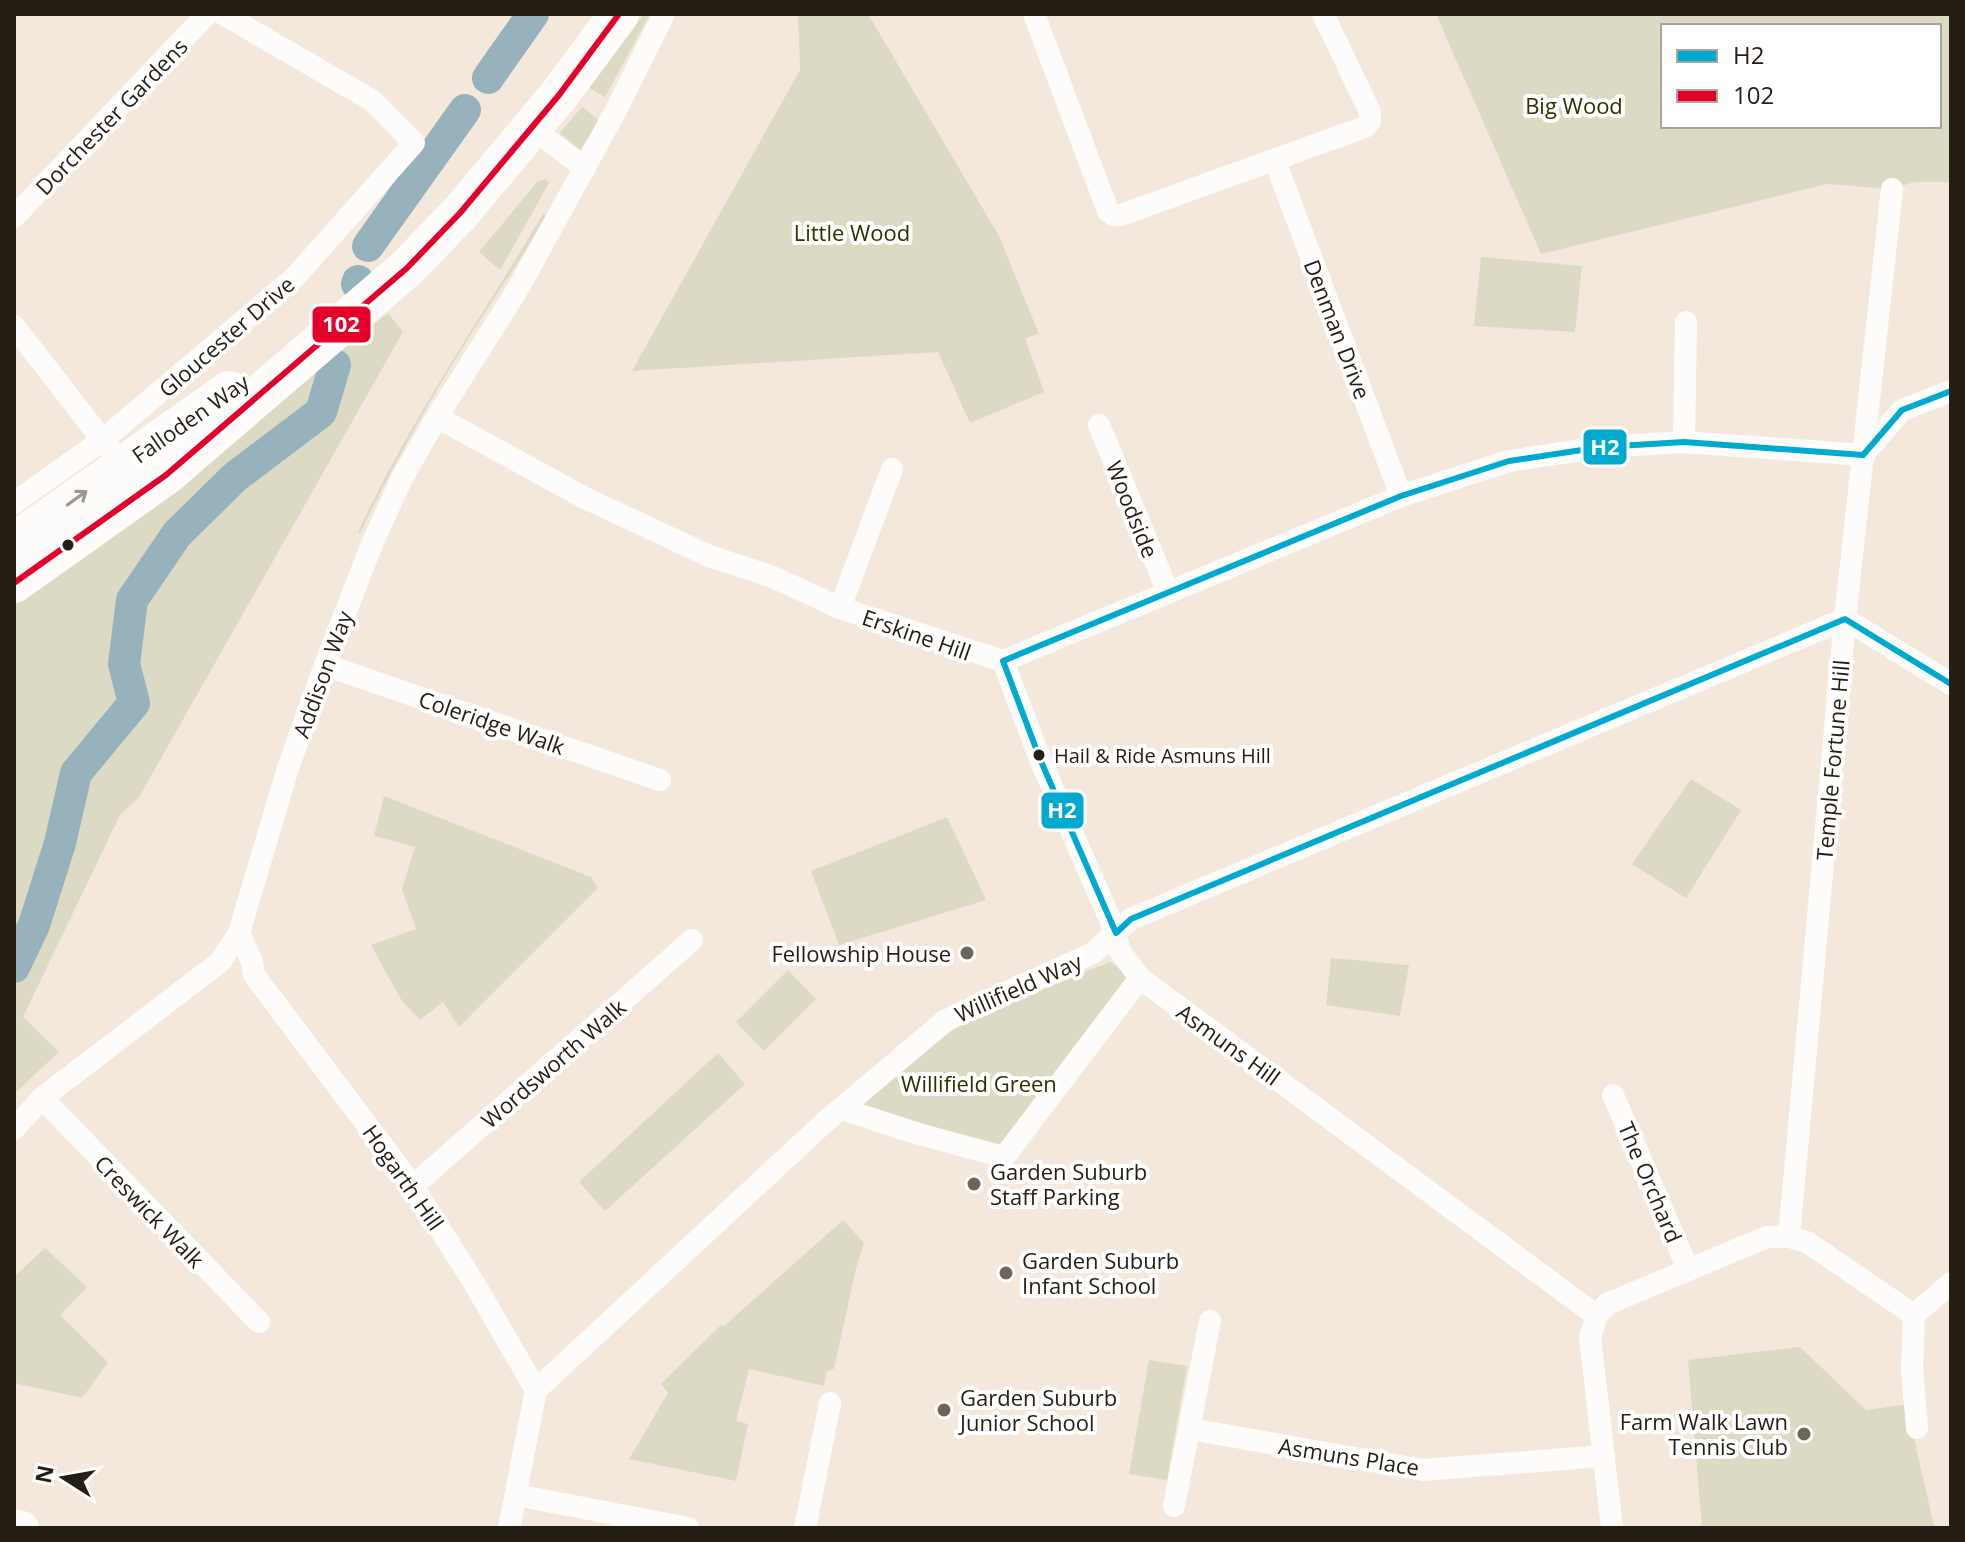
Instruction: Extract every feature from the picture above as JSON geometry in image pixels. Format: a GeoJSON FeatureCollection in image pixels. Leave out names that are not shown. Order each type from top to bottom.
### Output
{"type":"FeatureCollection","features":[{"type":"Feature","properties":{"kind":"highway","name":"Falloden Way"},"geometry":{"type":"LineString","coordinates":[[14,543],[122,466],[166,475],[407,268],[460,213],[532,128],[619,14]]}},
{"type":"Feature","properties":{"kind":"highway","name":"Falloden Way"},"geometry":{"type":"LineString","coordinates":[[14,583],[122,466]]}},
{"type":"Feature","properties":{"kind":"main road"},"geometry":{"type":"LineString","coordinates":[[14,1526],[22,1528]]}},
{"type":"Feature","properties":{"kind":"street","name":"Dorchester Gardens"},"geometry":{"type":"LineString","coordinates":[[14,217],[207,14]]}},
{"type":"Feature","properties":{"kind":"street","name":"Gloucester Drive"},"geometry":{"type":"LineString","coordinates":[[14,503],[122,466],[414,143],[373,101],[223,14]]}},
{"type":"Feature","properties":{"kind":"street","name":"Addison Way"},"geometry":{"type":"LineString","coordinates":[[14,1129],[42,1098],[220,962],[239,933],[287,771],[372,544],[402,478],[519,287],[585,168],[664,14]]}},
{"type":"Feature","properties":{"kind":"street"},"geometry":{"type":"LineString","coordinates":[[1034,14],[1108,211],[1113,215],[1121,215],[1365,127],[1370,121],[1370,112],[1323,14]]}},
{"type":"Feature","properties":{"kind":"street"},"geometry":{"type":"LineString","coordinates":[[532,128],[585,168]]}},
{"type":"Feature","properties":{"kind":"street","name":"Denman Drive"},"geometry":{"type":"LineString","coordinates":[[1275,161],[1401,496]]}},
{"type":"Feature","properties":{"kind":"street","name":"Temple Fortune Hill"},"geometry":{"type":"LineString","coordinates":[[1789,1237],[1845,619],[1892,189]]}},
{"type":"Feature","properties":{"kind":"street"},"geometry":{"type":"LineString","coordinates":[[1684,442],[1686,322]]}},
{"type":"Feature","properties":{"kind":"street"},"geometry":{"type":"LineString","coordinates":[[14,326],[122,466]]}},
{"type":"Feature","properties":{"kind":"street"},"geometry":{"type":"LineString","coordinates":[[1003,661],[1401,496],[1509,461],[1602,447],[1684,442],[1863,455],[1902,410],[1951,391]]}},
{"type":"Feature","properties":{"kind":"street","name":"Erskine Hill"},"geometry":{"type":"LineString","coordinates":[[437,417],[583,497],[698,551],[773,577],[840,608],[1003,661]]}},
{"type":"Feature","properties":{"kind":"street","name":"Woodside"},"geometry":{"type":"LineString","coordinates":[[1099,425],[1168,592]]}},
{"type":"Feature","properties":{"kind":"street"},"geometry":{"type":"LineString","coordinates":[[840,608],[892,469]]}},
{"type":"Feature","properties":{"kind":"street"},"geometry":{"type":"LineString","coordinates":[[1845,619],[1951,684]]}},
{"type":"Feature","properties":{"kind":"street","name":"Willifield Way"},"geometry":{"type":"LineString","coordinates":[[536,1390],[825,1122],[946,1020],[1093,953],[1131,919],[1845,619]]}},
{"type":"Feature","properties":{"kind":"street","name":"Asmuns Hill"},"geometry":{"type":"LineString","coordinates":[[1003,661],[1040,759],[1116,933],[1119,950],[1140,978],[1597,1316]]}},
{"type":"Feature","properties":{"kind":"street","name":"Coleridge Walk"},"geometry":{"type":"LineString","coordinates":[[325,665],[660,780]]}},
{"type":"Feature","properties":{"kind":"street","name":"Hogarth Hill"},"geometry":{"type":"LineString","coordinates":[[239,933],[252,962],[254,975],[413,1186],[536,1390]]}},
{"type":"Feature","properties":{"kind":"street","name":"Wordsworth Walk"},"geometry":{"type":"LineString","coordinates":[[413,1186],[692,940]]}},
{"type":"Feature","properties":{"kind":"street"},"geometry":{"type":"LineString","coordinates":[[220,962],[254,975]]}},
{"type":"Feature","properties":{"kind":"street"},"geometry":{"type":"LineString","coordinates":[[842,1109],[1004,1157],[1140,978]]}},
{"type":"Feature","properties":{"kind":"street","name":"The Orchard"},"geometry":{"type":"LineString","coordinates":[[1613,1095],[1688,1269]]}},
{"type":"Feature","properties":{"kind":"street","name":"Creswick Walk"},"geometry":{"type":"LineString","coordinates":[[42,1098],[259,1322]]}},
{"type":"Feature","properties":{"kind":"street"},"geometry":{"type":"LineString","coordinates":[[1612,1528],[1590,1337],[1597,1316],[1607,1304],[1767,1237],[1789,1237],[1807,1242],[1914,1315]]}},
{"type":"Feature","properties":{"kind":"street"},"geometry":{"type":"LineString","coordinates":[[1917,1428],[1912,1368],[1914,1315],[1951,1283]]}},
{"type":"Feature","properties":{"kind":"street"},"geometry":{"type":"LineString","coordinates":[[1174,1506],[1210,1321]]}},
{"type":"Feature","properties":{"kind":"street"},"geometry":{"type":"LineString","coordinates":[[509,1528],[536,1390]]}},
{"type":"Feature","properties":{"kind":"street"},"geometry":{"type":"LineString","coordinates":[[805,1528],[830,1403]]}},
{"type":"Feature","properties":{"kind":"street","name":"Asmuns Place"},"geometry":{"type":"LineString","coordinates":[[1190,1429],[1423,1470],[1604,1456]]}},
{"type":"Feature","properties":{"kind":"street"},"geometry":{"type":"LineString","coordinates":[[516,1495],[688,1528]]}},
{"type":"Feature","properties":{"kind":"green space"},"geometry":{"type":"Polygon","coordinates":[[[644,14],[650,14],[605,97],[589,88],[644,14]]]}},
{"type":"Feature","properties":{"kind":"green space","name":"Little Wood"},"geometry":{"type":"Polygon","coordinates":[[[798,14],[868,14],[999,236],[1039,334],[1025,338],[1044,392],[970,423],[938,352],[632,371],[800,70],[798,14]]]}},
{"type":"Feature","properties":{"kind":"green space","name":"Big Wood"},"geometry":{"type":"Polygon","coordinates":[[[1436,14],[1951,14],[1951,182],[1914,182],[1892,189],[1827,184],[1541,254],[1436,14]]]}},
{"type":"Feature","properties":{"kind":"green space"},"geometry":{"type":"Polygon","coordinates":[[[582,107],[599,120],[580,150],[560,133],[582,107]]]}},
{"type":"Feature","properties":{"kind":"green space"},"geometry":{"type":"Polygon","coordinates":[[[546,179],[549,183],[500,270],[479,252],[538,181],[546,179]]]}},
{"type":"Feature","properties":{"kind":"green space"},"geometry":{"type":"Polygon","coordinates":[[[543,214],[546,216],[447,373],[358,532],[423,410],[543,214]]]}},
{"type":"Feature","properties":{"kind":"green space"},"geometry":{"type":"Polygon","coordinates":[[[1481,257],[1582,266],[1575,332],[1474,326],[1481,257]]]}},
{"type":"Feature","properties":{"kind":"green space"},"geometry":{"type":"Polygon","coordinates":[[[388,313],[403,332],[139,797],[120,815],[23,1017],[59,1052],[14,1094],[14,598],[155,495],[388,313]]]}},
{"type":"Feature","properties":{"kind":"green space"},"geometry":{"type":"Polygon","coordinates":[[[1691,779],[1741,810],[1686,898],[1632,864],[1691,779]]]}},
{"type":"Feature","properties":{"kind":"green space"},"geometry":{"type":"Polygon","coordinates":[[[384,796],[591,877],[598,888],[459,1027],[443,1002],[420,1020],[402,1001],[371,945],[416,929],[402,889],[415,847],[374,836],[384,796]]]}},
{"type":"Feature","properties":{"kind":"green space"},"geometry":{"type":"Polygon","coordinates":[[[947,817],[986,900],[839,945],[811,871],[947,817]]]}},
{"type":"Feature","properties":{"kind":"green space"},"geometry":{"type":"Polygon","coordinates":[[[1331,958],[1409,965],[1400,1016],[1326,1005],[1331,958]]]}},
{"type":"Feature","properties":{"kind":"green space","name":"Willifield Green"},"geometry":{"type":"Polygon","coordinates":[[[1110,962],[1130,976],[1002,1152],[859,1108],[950,1032],[976,1017],[1110,962]]]}},
{"type":"Feature","properties":{"kind":"green space"},"geometry":{"type":"Polygon","coordinates":[[[788,970],[816,999],[764,1051],[736,1022],[788,970]]]}},
{"type":"Feature","properties":{"kind":"green space"},"geometry":{"type":"Polygon","coordinates":[[[718,1053],[745,1084],[605,1211],[579,1182],[718,1053]]]}},
{"type":"Feature","properties":{"kind":"green space"},"geometry":{"type":"Polygon","coordinates":[[[843,1220],[864,1243],[834,1369],[827,1371],[824,1386],[749,1369],[736,1421],[748,1424],[736,1481],[629,1459],[668,1393],[661,1384],[721,1325],[723,1327],[843,1220]]]}},
{"type":"Feature","properties":{"kind":"green space"},"geometry":{"type":"Polygon","coordinates":[[[45,1248],[87,1287],[60,1315],[108,1362],[82,1398],[14,1383],[14,1277],[45,1248]]]}},
{"type":"Feature","properties":{"kind":"green space","name":"Farm Walk Lawn Tennis Club"},"geometry":{"type":"Polygon","coordinates":[[[1800,1347],[1866,1410],[1910,1404],[1915,1443],[1934,1526],[1702,1528],[1688,1360],[1800,1347]]]}},
{"type":"Feature","properties":{"kind":"green space"},"geometry":{"type":"Polygon","coordinates":[[[1149,1360],[1187,1366],[1167,1480],[1129,1474],[1149,1360]]]}},
{"type":"Feature","properties":{"kind":"waterway"},"geometry":{"type":"LineString","coordinates":[[488,78],[533,14]]}},
{"type":"Feature","properties":{"kind":"waterway"},"geometry":{"type":"LineString","coordinates":[[368,246],[465,110]]}},
{"type":"Feature","properties":{"kind":"waterway"},"geometry":{"type":"LineString","coordinates":[[14,967],[34,925],[60,843],[76,773],[134,703],[124,664],[132,600],[177,534],[235,477],[321,412],[335,365]]}},
{"type":"Feature","properties":{"kind":"transit line","name":"102"},"geometry":{"type":"LineString","coordinates":[[14,583],[166,475],[407,268],[460,213],[559,95],[619,14]]}},
{"type":"Feature","properties":{"kind":"transit line","name":"H2"},"geometry":{"type":"LineString","coordinates":[[1951,391],[1902,410],[1863,455],[1684,442],[1602,447],[1509,461],[1401,496],[1003,661],[1040,759],[1116,933],[1131,919],[1845,619],[1951,684]]}},
{"type":"Feature","properties":{"kind":"place","name":"Hail & Ride Asmuns Hill"},"geometry":{"type":"Point","coordinates":[1039,755]}},
{"type":"Feature","properties":{"kind":"place","name":"Fellowship House"},"geometry":{"type":"Point","coordinates":[967,953]}},
{"type":"Feature","properties":{"kind":"place","name":"Garden Suburb Staff Parking"},"geometry":{"type":"Point","coordinates":[974,1184]}},
{"type":"Feature","properties":{"kind":"place","name":"Garden Suburb Infant School"},"geometry":{"type":"Point","coordinates":[1006,1273]}},
{"type":"Feature","properties":{"kind":"place","name":"Garden Suburb Junior School"},"geometry":{"type":"Point","coordinates":[944,1410]}},
{"type":"Feature","properties":{"kind":"place","name":"Farm Walk Lawn Tennis Club"},"geometry":{"type":"Point","coordinates":[1804,1434]}}]}
